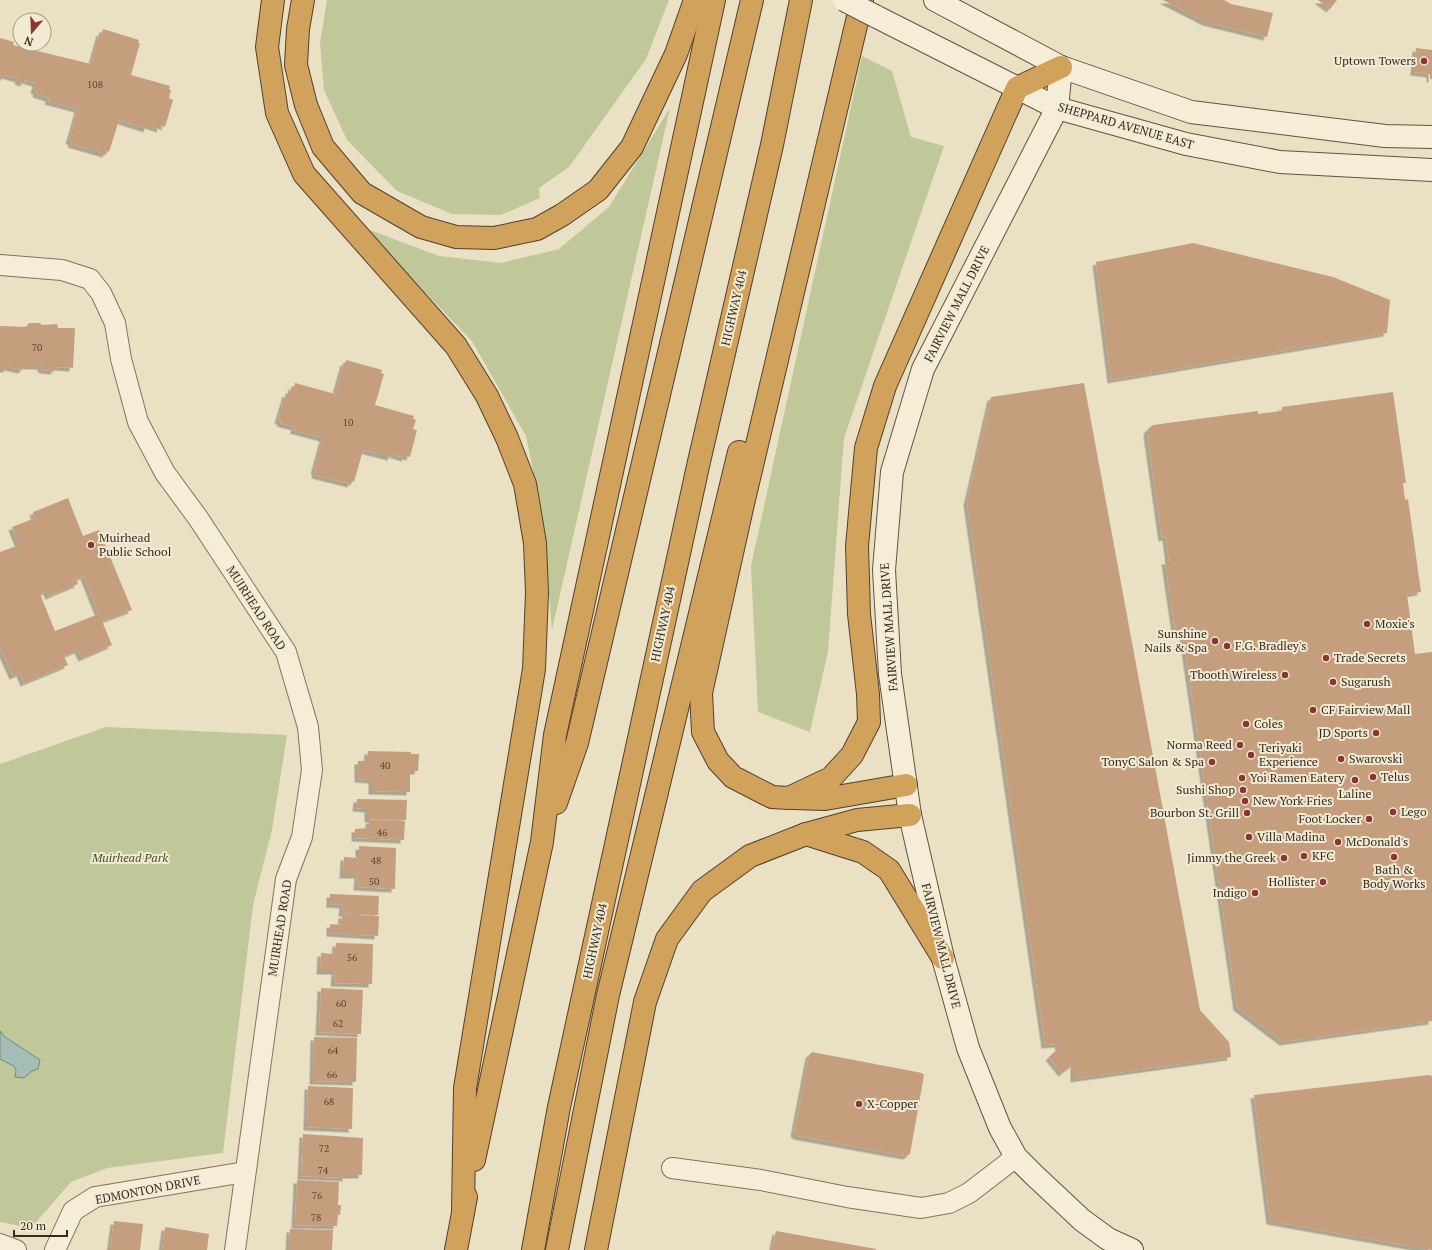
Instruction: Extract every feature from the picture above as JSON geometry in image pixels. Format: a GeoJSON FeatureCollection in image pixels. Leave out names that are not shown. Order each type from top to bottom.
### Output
{"type":"FeatureCollection","features":[{"type":"Feature","properties":{"kind":"highway"},"geometry":{"type":"LineString","coordinates":[[273,0],[267,47],[277,113],[304,174],[460,352],[487,396],[507,438],[525,484],[535,543],[537,593],[534,669],[465,1088],[463,1211]]}},
{"type":"Feature","properties":{"kind":"highway"},"geometry":{"type":"LineString","coordinates":[[303,0],[298,29],[296,65],[306,105],[323,147],[362,193],[421,227],[456,237],[494,238],[537,229],[562,216],[598,190],[632,147],[676,54],[695,0]]}},
{"type":"Feature","properties":{"kind":"highway"},"geometry":{"type":"LineString","coordinates":[[456,1250],[542,842],[555,735],[714,0]]}},
{"type":"Feature","properties":{"kind":"highway"},"geometry":{"type":"LineString","coordinates":[[542,842],[577,743],[752,0]]}},
{"type":"Feature","properties":{"kind":"highway","name":"HIGHWAY 404"},"geometry":{"type":"LineString","coordinates":[[533,1250],[564,1084],[693,489],[772,144],[801,0]]}},
{"type":"Feature","properties":{"kind":"highway"},"geometry":{"type":"LineString","coordinates":[[557,1250],[608,995],[676,709],[821,121],[845,0]]}},
{"type":"Feature","properties":{"kind":"highway"},"geometry":{"type":"LineString","coordinates":[[862,0],[742,508],[700,693],[703,732],[718,761],[733,777],[772,797],[825,799],[906,785]]}},
{"type":"Feature","properties":{"kind":"highway"},"geometry":{"type":"LineString","coordinates":[[789,798],[831,778],[852,755],[869,722],[868,694],[859,614],[857,546],[866,448],[885,386],[1017,88],[1061,67]]}},
{"type":"Feature","properties":{"kind":"highway"},"geometry":{"type":"LineString","coordinates":[[596,1250],[645,1002],[667,939],[702,892],[750,856],[806,834],[857,820],[910,815]]}},
{"type":"Feature","properties":{"kind":"highway"},"geometry":{"type":"LineString","coordinates":[[806,834],[863,852],[889,870],[943,958]]}},
{"type":"Feature","properties":{"kind":"street","name":"SHEPPARD AVENUE EAST"},"geometry":{"type":"LineString","coordinates":[[845,0],[1057,108],[1186,144],[1280,162],[1432,170]]}},
{"type":"Feature","properties":{"kind":"street"},"geometry":{"type":"LineString","coordinates":[[934,0],[1061,67],[1191,112],[1385,136],[1432,137]]}},
{"type":"Feature","properties":{"kind":"street","name":"FAIRVIEW MALL DRIVE"},"geometry":{"type":"LineString","coordinates":[[1061,67],[1057,108],[924,369],[892,472],[884,570],[890,674],[910,815],[943,958],[968,1048],[1000,1128],[1016,1157],[1082,1220],[1108,1239],[1132,1250]]}},
{"type":"Feature","properties":{"kind":"street","name":"MUIRHEAD ROAD"},"geometry":{"type":"LineString","coordinates":[[0,265],[62,270],[90,279],[101,293],[115,323],[121,359],[138,422],[165,473],[198,518],[286,652],[308,727],[312,770],[308,805],[302,837],[286,879],[244,1172],[235,1250]]}},
{"type":"Feature","properties":{"kind":"street"},"geometry":{"type":"LineString","coordinates":[[672,1168],[761,1180],[847,1197],[921,1208],[948,1203],[969,1193],[1016,1157]]}},
{"type":"Feature","properties":{"kind":"street","name":"EDMONTON DRIVE"},"geometry":{"type":"LineString","coordinates":[[55,1250],[72,1211],[94,1198],[244,1172]]}},
{"type":"Feature","properties":{"kind":"street"},"geometry":{"type":"LineString","coordinates":[[0,1244],[16,1250]]}},
{"type":"Feature","properties":{"kind":"green space"},"geometry":{"type":"Polygon","coordinates":[[[327,0],[669,0],[646,59],[569,167],[539,188],[540,198],[501,215],[452,214],[397,191],[347,140],[324,90],[320,43],[327,0]]]}},
{"type":"Feature","properties":{"kind":"green space"},"geometry":{"type":"Polygon","coordinates":[[[862,56],[892,71],[911,137],[944,146],[844,438],[828,651],[810,732],[758,712],[751,566],[862,56]]]}},
{"type":"Feature","properties":{"kind":"green space"},"geometry":{"type":"Polygon","coordinates":[[[670,108],[552,630],[543,519],[526,436],[472,341],[362,227],[439,256],[501,263],[559,249],[609,207],[670,108]]]}},
{"type":"Feature","properties":{"kind":"green space","name":"Muirhead Park"},"geometry":{"type":"Polygon","coordinates":[[[106,727],[287,735],[272,830],[253,905],[223,1153],[107,1168],[71,1182],[31,1228],[0,1222],[0,764],[106,727]]]}},
{"type":"Feature","properties":{"kind":"water"},"geometry":{"type":"Polygon","coordinates":[[[0,1031],[5,1037],[40,1060],[38,1069],[32,1071],[24,1078],[15,1077],[16,1071],[14,1066],[0,1059],[0,1031]]]}},
{"type":"Feature","properties":{"kind":"building"},"geometry":{"type":"Polygon","coordinates":[[[1163,0],[1224,0],[1231,4],[1273,13],[1267,37],[1206,22],[1163,0]]]}},
{"type":"Feature","properties":{"kind":"building"},"geometry":{"type":"Polygon","coordinates":[[[1318,0],[1337,0],[1330,9],[1318,0]]]}},
{"type":"Feature","properties":{"kind":"building"},"geometry":{"type":"Polygon","coordinates":[[[103,29],[139,40],[138,43],[140,43],[131,75],[170,86],[169,89],[171,90],[169,98],[173,100],[165,127],[161,125],[160,129],[148,125],[147,129],[119,120],[109,152],[107,151],[106,154],[71,144],[72,141],[69,141],[78,109],[48,101],[49,98],[36,94],[37,91],[34,90],[36,83],[25,80],[24,83],[18,81],[19,79],[5,75],[4,77],[0,76],[0,38],[12,41],[12,52],[42,52],[91,64],[100,32],[102,33],[103,29]]]}},
{"type":"Feature","properties":{"kind":"building","name":"Uptown Towers"},"geometry":{"type":"Polygon","coordinates":[[[1416,48],[1432,50],[1432,79],[1430,79],[1430,74],[1414,72],[1416,48]]]}},
{"type":"Feature","properties":{"kind":"building"},"geometry":{"type":"Polygon","coordinates":[[[1193,243],[1333,277],[1390,300],[1387,333],[1111,380],[1096,262],[1193,243]]]}},
{"type":"Feature","properties":{"kind":"building"},"geometry":{"type":"Polygon","coordinates":[[[29,323],[40,323],[42,325],[57,324],[58,328],[75,328],[73,368],[57,367],[54,371],[43,370],[40,366],[25,366],[22,370],[8,367],[6,369],[0,369],[0,326],[26,327],[29,323]]]}},
{"type":"Feature","properties":{"kind":"building"},"geometry":{"type":"Polygon","coordinates":[[[346,360],[382,370],[381,373],[384,374],[375,405],[414,416],[413,419],[416,420],[413,429],[417,430],[410,457],[406,456],[405,458],[392,454],[391,457],[363,450],[354,482],[352,481],[351,484],[315,475],[316,471],[314,471],[323,438],[293,430],[295,427],[280,423],[281,421],[278,420],[286,393],[290,395],[292,386],[294,387],[295,383],[335,394],[344,362],[346,363],[346,360]]]}},
{"type":"Feature","properties":{"kind":"building"},"geometry":{"type":"Polygon","coordinates":[[[1084,383],[1200,1010],[1229,1042],[1231,1057],[1074,1079],[1074,1064],[1062,1073],[1049,1057],[1059,1048],[1058,1044],[1045,1045],[967,502],[991,397],[1084,383]]]}},
{"type":"Feature","properties":{"kind":"building","name":"CF Fairview Mall"},"geometry":{"type":"Polygon","coordinates":[[[1393,392],[1406,483],[1403,483],[1405,500],[1408,499],[1421,592],[1407,594],[1415,654],[1432,652],[1432,1021],[1283,1042],[1237,1007],[1183,635],[1191,634],[1190,628],[1175,630],[1165,561],[1169,561],[1166,537],[1162,538],[1147,433],[1148,429],[1153,425],[1258,411],[1258,414],[1282,411],[1282,407],[1393,392]]]}},
{"type":"Feature","properties":{"kind":"building"},"geometry":{"type":"Polygon","coordinates":[[[68,498],[83,536],[99,530],[132,610],[102,621],[112,645],[82,658],[78,650],[64,656],[68,665],[24,683],[20,673],[13,676],[0,647],[0,552],[19,545],[12,527],[35,518],[33,512],[68,498]],[[84,576],[76,579],[78,584],[49,596],[47,591],[40,594],[55,631],[99,614],[84,576]]]}},
{"type":"Feature","properties":{"kind":"building"},"geometry":{"type":"Polygon","coordinates":[[[368,751],[411,752],[411,754],[419,754],[418,771],[410,771],[410,792],[372,791],[372,780],[358,779],[358,761],[367,761],[368,751]]]}},
{"type":"Feature","properties":{"kind":"building"},"geometry":{"type":"Polygon","coordinates":[[[357,799],[407,800],[406,820],[368,819],[368,809],[356,808],[357,799]]]}},
{"type":"Feature","properties":{"kind":"building"},"geometry":{"type":"Polygon","coordinates":[[[369,820],[405,821],[404,840],[355,838],[355,829],[369,828],[369,820]]]}},
{"type":"Feature","properties":{"kind":"building"},"geometry":{"type":"Polygon","coordinates":[[[359,846],[396,848],[395,889],[357,887],[358,875],[343,875],[344,857],[359,858],[359,846]]]}},
{"type":"Feature","properties":{"kind":"building"},"geometry":{"type":"Polygon","coordinates":[[[330,894],[379,896],[378,915],[342,913],[343,905],[330,904],[330,894]]]}},
{"type":"Feature","properties":{"kind":"building"},"geometry":{"type":"Polygon","coordinates":[[[342,915],[379,916],[378,936],[330,933],[330,924],[341,925],[342,915]]]}},
{"type":"Feature","properties":{"kind":"building"},"geometry":{"type":"Polygon","coordinates":[[[336,943],[373,944],[372,984],[334,983],[335,971],[320,971],[321,953],[335,954],[336,943]]]}},
{"type":"Feature","properties":{"kind":"building"},"geometry":{"type":"Polygon","coordinates":[[[321,988],[363,990],[361,1034],[319,1032],[321,988]]]}},
{"type":"Feature","properties":{"kind":"building"},"geometry":{"type":"Polygon","coordinates":[[[314,1037],[357,1038],[356,1082],[313,1081],[314,1037]]]}},
{"type":"Feature","properties":{"kind":"building","name":"X-Copper"},"geometry":{"type":"Polygon","coordinates":[[[812,1052],[922,1073],[924,1075],[910,1154],[906,1156],[797,1136],[794,1133],[809,1055],[812,1052]]]}},
{"type":"Feature","properties":{"kind":"building"},"geometry":{"type":"Polygon","coordinates":[[[1429,1075],[1432,1076],[1432,1250],[1270,1221],[1254,1095],[1429,1075]]]}},
{"type":"Feature","properties":{"kind":"building"},"geometry":{"type":"Polygon","coordinates":[[[308,1086],[353,1088],[352,1129],[307,1127],[308,1086]]]}},
{"type":"Feature","properties":{"kind":"building"},"geometry":{"type":"Polygon","coordinates":[[[303,1134],[363,1138],[362,1175],[346,1175],[346,1178],[301,1176],[303,1134]]]}},
{"type":"Feature","properties":{"kind":"building"},"geometry":{"type":"Polygon","coordinates":[[[297,1180],[339,1182],[338,1205],[341,1205],[337,1226],[295,1225],[297,1180]]]}},
{"type":"Feature","properties":{"kind":"building"},"geometry":{"type":"Polygon","coordinates":[[[114,1221],[143,1224],[140,1250],[110,1250],[114,1221]]]}},
{"type":"Feature","properties":{"kind":"building"},"geometry":{"type":"Polygon","coordinates":[[[165,1227],[209,1234],[207,1250],[162,1250],[165,1227]]]}},
{"type":"Feature","properties":{"kind":"building"},"geometry":{"type":"Polygon","coordinates":[[[290,1229],[333,1230],[332,1250],[289,1250],[290,1229]]]}},
{"type":"Feature","properties":{"kind":"building"},"geometry":{"type":"Polygon","coordinates":[[[776,1231],[876,1249],[876,1250],[772,1250],[776,1231]]]}},
{"type":"Feature","properties":{"kind":"place","name":"Uptown Towers"},"geometry":{"type":"Point","coordinates":[1424,61]}},
{"type":"Feature","properties":{"kind":"place","name":"Muirhead Public School"},"geometry":{"type":"Point","coordinates":[91,545]}},
{"type":"Feature","properties":{"kind":"place","name":"Moxie's"},"geometry":{"type":"Point","coordinates":[1367,624]}},
{"type":"Feature","properties":{"kind":"place","name":"Sunshine Nails & Spa"},"geometry":{"type":"Point","coordinates":[1215,641]}},
{"type":"Feature","properties":{"kind":"place","name":"F.G. Bradley's"},"geometry":{"type":"Point","coordinates":[1227,646]}},
{"type":"Feature","properties":{"kind":"place","name":"Trade Secrets"},"geometry":{"type":"Point","coordinates":[1326,658]}},
{"type":"Feature","properties":{"kind":"place","name":"Tbooth Wireless"},"geometry":{"type":"Point","coordinates":[1285,675]}},
{"type":"Feature","properties":{"kind":"place","name":"Sugarush"},"geometry":{"type":"Point","coordinates":[1333,682]}},
{"type":"Feature","properties":{"kind":"place","name":"CF Fairview Mall"},"geometry":{"type":"Point","coordinates":[1313,710]}},
{"type":"Feature","properties":{"kind":"place","name":"Coles"},"geometry":{"type":"Point","coordinates":[1246,724]}},
{"type":"Feature","properties":{"kind":"place","name":"JD Sports"},"geometry":{"type":"Point","coordinates":[1376,733]}},
{"type":"Feature","properties":{"kind":"place","name":"Norma Reed"},"geometry":{"type":"Point","coordinates":[1240,745]}},
{"type":"Feature","properties":{"kind":"place","name":"Teriyaki Experience"},"geometry":{"type":"Point","coordinates":[1251,755]}},
{"type":"Feature","properties":{"kind":"place","name":"Swarovski"},"geometry":{"type":"Point","coordinates":[1341,759]}},
{"type":"Feature","properties":{"kind":"place","name":"TonyC Salon & Spa"},"geometry":{"type":"Point","coordinates":[1212,762]}},
{"type":"Feature","properties":{"kind":"place","name":"Telus"},"geometry":{"type":"Point","coordinates":[1373,777]}},
{"type":"Feature","properties":{"kind":"place","name":"Yoi Ramen Eatery"},"geometry":{"type":"Point","coordinates":[1242,778]}},
{"type":"Feature","properties":{"kind":"place","name":"Laline"},"geometry":{"type":"Point","coordinates":[1355,780]}},
{"type":"Feature","properties":{"kind":"place","name":"Sushi Shop"},"geometry":{"type":"Point","coordinates":[1243,790]}},
{"type":"Feature","properties":{"kind":"place","name":"New York Fries"},"geometry":{"type":"Point","coordinates":[1245,801]}},
{"type":"Feature","properties":{"kind":"place","name":"Lego"},"geometry":{"type":"Point","coordinates":[1393,812]}},
{"type":"Feature","properties":{"kind":"place","name":"Bourbon St. Grill"},"geometry":{"type":"Point","coordinates":[1247,813]}},
{"type":"Feature","properties":{"kind":"place","name":"Foot Locker"},"geometry":{"type":"Point","coordinates":[1369,819]}},
{"type":"Feature","properties":{"kind":"place","name":"Villa Madina"},"geometry":{"type":"Point","coordinates":[1249,837]}},
{"type":"Feature","properties":{"kind":"place","name":"McDonald's"},"geometry":{"type":"Point","coordinates":[1338,842]}},
{"type":"Feature","properties":{"kind":"place","name":"KFC"},"geometry":{"type":"Point","coordinates":[1304,856]}},
{"type":"Feature","properties":{"kind":"place","name":"Bath & Body Works"},"geometry":{"type":"Point","coordinates":[1394,857]}},
{"type":"Feature","properties":{"kind":"place","name":"Jimmy the Greek"},"geometry":{"type":"Point","coordinates":[1284,858]}},
{"type":"Feature","properties":{"kind":"place","name":"Hollister"},"geometry":{"type":"Point","coordinates":[1323,882]}},
{"type":"Feature","properties":{"kind":"place","name":"Indigo"},"geometry":{"type":"Point","coordinates":[1255,893]}},
{"type":"Feature","properties":{"kind":"place","name":"X-Copper"},"geometry":{"type":"Point","coordinates":[859,1104]}}]}
